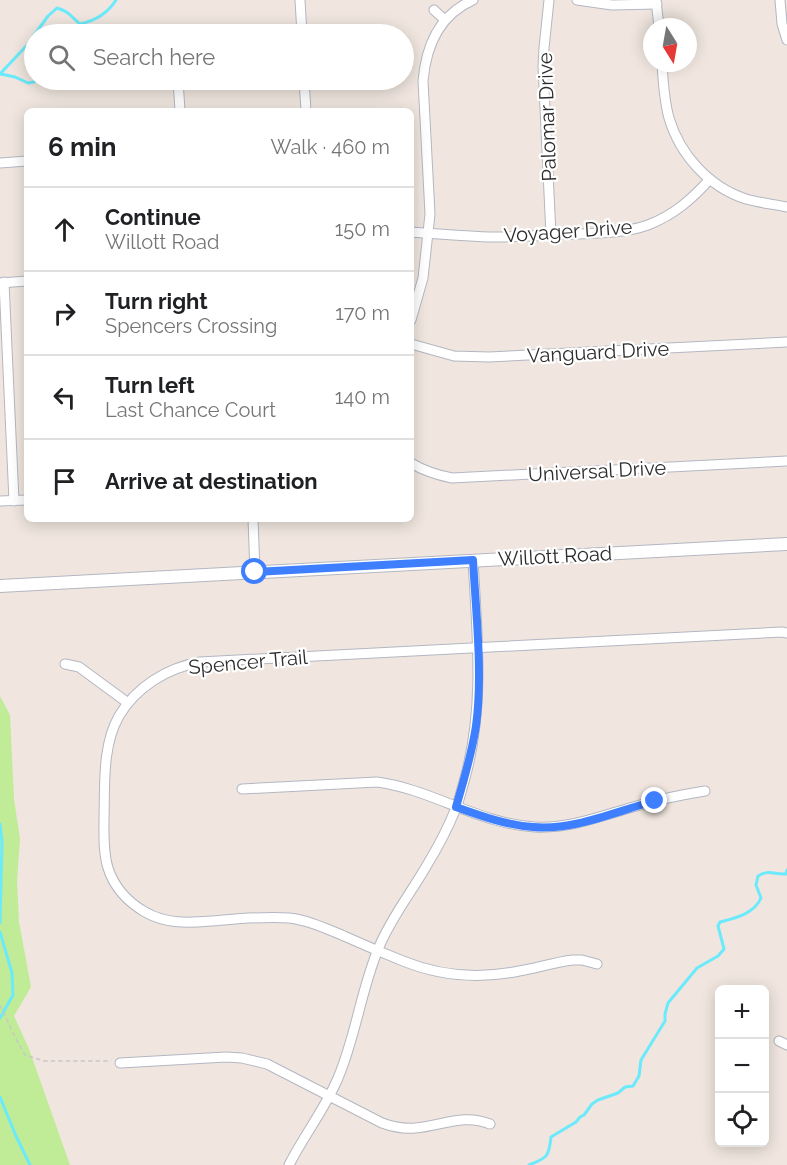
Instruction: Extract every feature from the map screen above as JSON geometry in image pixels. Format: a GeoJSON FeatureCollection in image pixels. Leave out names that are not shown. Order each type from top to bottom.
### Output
{"type":"FeatureCollection","features":[{"type":"Feature","properties":{"kind":"main road","name":"Willott Road"},"geometry":{"type":"LineString","coordinates":[[0,586],[787,544]]}},
{"type":"Feature","properties":{"kind":"street"},"geometry":{"type":"LineString","coordinates":[[300,0],[301,24]]}},
{"type":"Feature","properties":{"kind":"street"},"geometry":{"type":"LineString","coordinates":[[414,310],[423,278],[430,214],[424,67],[427,53],[445,20],[465,3],[473,0]]}},
{"type":"Feature","properties":{"kind":"street","name":"Palomar Drive"},"geometry":{"type":"LineString","coordinates":[[549,0],[543,66],[551,235]]}},
{"type":"Feature","properties":{"kind":"street"},"geometry":{"type":"LineString","coordinates":[[577,0],[612,5],[656,2],[658,18]]}},
{"type":"Feature","properties":{"kind":"street"},"geometry":{"type":"LineString","coordinates":[[780,0],[782,24],[787,40]]}},
{"type":"Feature","properties":{"kind":"street"},"geometry":{"type":"LineString","coordinates":[[434,10],[445,20]]}},
{"type":"Feature","properties":{"kind":"street"},"geometry":{"type":"LineString","coordinates":[[663,72],[668,117],[690,159],[726,191],[762,203],[787,207]]}},
{"type":"Feature","properties":{"kind":"street"},"geometry":{"type":"LineString","coordinates":[[179,90],[180,108]]}},
{"type":"Feature","properties":{"kind":"street"},"geometry":{"type":"LineString","coordinates":[[305,90],[306,108]]}},
{"type":"Feature","properties":{"kind":"street"},"geometry":{"type":"LineString","coordinates":[[0,163],[24,161]]}},
{"type":"Feature","properties":{"kind":"street","name":"Voyager Drive"},"geometry":{"type":"LineString","coordinates":[[414,232],[488,237],[612,232],[646,225],[665,217],[682,207],[710,179]]}},
{"type":"Feature","properties":{"kind":"street"},"geometry":{"type":"LineString","coordinates":[[14,501],[2,283],[24,281]]}},
{"type":"Feature","properties":{"kind":"street","name":"Vanguard Drive"},"geometry":{"type":"LineString","coordinates":[[414,345],[442,354],[473,357],[787,342]]}},
{"type":"Feature","properties":{"kind":"street","name":"Universal Drive"},"geometry":{"type":"LineString","coordinates":[[414,465],[422,470],[452,478],[787,461]]}},
{"type":"Feature","properties":{"kind":"street"},"geometry":{"type":"LineString","coordinates":[[0,501],[24,500]]}},
{"type":"Feature","properties":{"kind":"street"},"geometry":{"type":"LineString","coordinates":[[253,522],[255,572]]}},
{"type":"Feature","properties":{"kind":"street"},"geometry":{"type":"LineString","coordinates":[[289,1165],[330,1096],[346,1058],[369,974],[386,931],[427,866],[456,807],[468,766],[476,725],[478,683],[473,560]]}},
{"type":"Feature","properties":{"kind":"street","name":"Spencer Trail"},"geometry":{"type":"LineString","coordinates":[[597,964],[573,960],[489,976],[455,975],[405,962],[303,920],[275,917],[190,923],[155,918],[124,897],[107,866],[104,836],[106,765],[113,729],[119,716],[142,688],[169,671],[200,662],[787,633]]}},
{"type":"Feature","properties":{"kind":"street"},"geometry":{"type":"LineString","coordinates":[[65,664],[79,667],[128,703]]}},
{"type":"Feature","properties":{"kind":"street"},"geometry":{"type":"LineString","coordinates":[[242,789],[376,782],[401,787],[477,814],[534,827],[551,827],[584,821],[655,801],[705,791]]}},
{"type":"Feature","properties":{"kind":"street"},"geometry":{"type":"LineString","coordinates":[[120,1063],[242,1058],[267,1064],[392,1126],[416,1128],[466,1119],[480,1120],[490,1124]]}},
{"type":"Feature","properties":{"kind":"path"},"geometry":{"type":"LineString","coordinates":[[0,1005],[25,1055],[44,1061],[120,1063]]}},
{"type":"Feature","properties":{"kind":"green space"},"geometry":{"type":"Polygon","coordinates":[[[0,696],[10,715],[14,799],[20,839],[17,881],[19,922],[31,987],[14,1016],[29,1049],[70,1165],[0,1165],[0,696]]]}},
{"type":"Feature","properties":{"kind":"waterway"},"geometry":{"type":"LineString","coordinates":[[80,24],[100,16],[116,0]]}},
{"type":"Feature","properties":{"kind":"waterway"},"geometry":{"type":"LineString","coordinates":[[42,24],[57,8],[80,24]]}},
{"type":"Feature","properties":{"kind":"waterway"},"geometry":{"type":"LineString","coordinates":[[0,74],[24,48]]}},
{"type":"Feature","properties":{"kind":"waterway"},"geometry":{"type":"LineString","coordinates":[[1,74],[24,81]]}},
{"type":"Feature","properties":{"kind":"waterway"},"geometry":{"type":"LineString","coordinates":[[0,824],[2,842],[0,923]]}},
{"type":"Feature","properties":{"kind":"waterway"},"geometry":{"type":"LineString","coordinates":[[529,1165],[546,1156],[551,1137],[576,1122],[592,1104],[618,1093],[625,1087],[633,1086],[639,1076],[641,1060],[665,1021],[668,1003],[697,968],[718,956],[724,949],[718,926],[720,922],[754,908],[761,898],[756,885],[758,876],[769,873],[786,874],[787,870]]}},
{"type":"Feature","properties":{"kind":"waterway"},"geometry":{"type":"LineString","coordinates":[[0,932],[12,973],[13,995],[0,1018]]}},
{"type":"Feature","properties":{"kind":"waterway"},"geometry":{"type":"LineString","coordinates":[[0,1097],[30,1165]]}},
{"type":"Feature","properties":{"kind":"route"},"geometry":{"type":"LineString","coordinates":[[255,572],[473,560],[478,703],[468,766],[456,807],[518,825],[551,827],[584,821],[655,801]]}}]}
